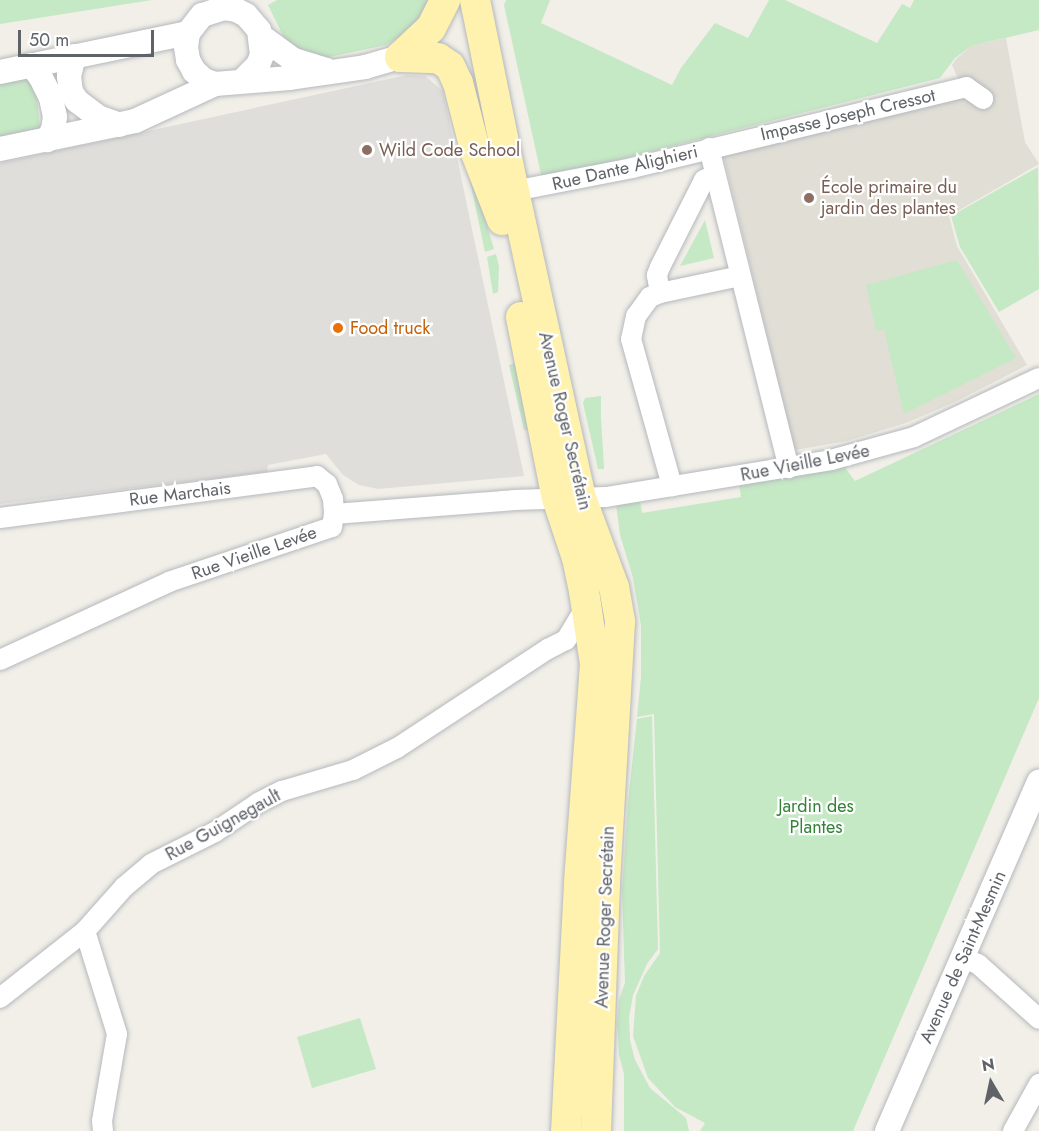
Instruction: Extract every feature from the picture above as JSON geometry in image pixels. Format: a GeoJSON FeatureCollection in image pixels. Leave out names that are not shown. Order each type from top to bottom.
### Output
{"type":"FeatureCollection","features":[{"type":"Feature","properties":{"kind":"main road"},"geometry":{"type":"LineString","coordinates":[[400,57],[431,28],[445,0]]}},
{"type":"Feature","properties":{"kind":"main road","name":"Avenue Roger Secrétain"},"geometry":{"type":"LineString","coordinates":[[457,0],[502,220],[569,498],[614,588],[620,622],[605,885],[596,1131]]}},
{"type":"Feature","properties":{"kind":"main road","name":"Avenue Roger Secrétain"},"geometry":{"type":"LineString","coordinates":[[475,0],[505,145],[569,498],[595,664],[579,884],[566,1131]]}},
{"type":"Feature","properties":{"kind":"main road"},"geometry":{"type":"LineString","coordinates":[[492,0],[490,10],[505,145]]}},
{"type":"Feature","properties":{"kind":"main road"},"geometry":{"type":"LineString","coordinates":[[400,57],[438,58],[450,66],[458,83],[476,153],[502,220]]}},
{"type":"Feature","properties":{"kind":"street"},"geometry":{"type":"LineString","coordinates":[[329,71],[294,60],[256,20],[236,10],[216,5],[202,15],[188,33],[186,47],[188,60],[194,71],[204,80],[215,84],[290,78],[365,67],[400,57]]}},
{"type":"Feature","properties":{"kind":"street"},"geometry":{"type":"LineString","coordinates":[[242,81],[258,65],[262,55],[256,20]]}},
{"type":"Feature","properties":{"kind":"street"},"geometry":{"type":"LineString","coordinates":[[0,72],[188,33]]}},
{"type":"Feature","properties":{"kind":"street"},"geometry":{"type":"LineString","coordinates":[[74,56],[69,76],[71,92],[76,101],[98,117],[120,125]]}},
{"type":"Feature","properties":{"kind":"street"},"geometry":{"type":"LineString","coordinates":[[31,65],[40,76],[51,98],[55,117],[53,130],[47,140]]}},
{"type":"Feature","properties":{"kind":"street"},"geometry":{"type":"LineString","coordinates":[[0,149],[120,125],[215,84]]}},
{"type":"Feature","properties":{"kind":"street","name":"Impasse Joseph Cressot"},"geometry":{"type":"LineString","coordinates":[[709,148],[966,87],[983,99]]}},
{"type":"Feature","properties":{"kind":"street","name":"Rue Dante Alighieri"},"geometry":{"type":"LineString","coordinates":[[513,191],[620,170],[709,148],[789,468]]}},
{"type":"Feature","properties":{"kind":"street","name":"Rue Dante Alighieri"},"geometry":{"type":"LineString","coordinates":[[660,292],[657,275],[660,267],[704,180],[715,175]]}},
{"type":"Feature","properties":{"kind":"street"},"geometry":{"type":"LineString","coordinates":[[672,486],[631,339],[636,316],[650,297],[660,292],[740,276]]}},
{"type":"Feature","properties":{"kind":"street","name":"Rue Vieille Levée"},"geometry":{"type":"LineString","coordinates":[[0,660],[169,582],[332,526],[334,514],[514,500],[606,497],[789,468],[882,448],[914,437],[1039,378]]}},
{"type":"Feature","properties":{"kind":"street","name":"Rue Marchais"},"geometry":{"type":"LineString","coordinates":[[0,518],[316,476],[327,484],[333,499],[334,514]]}},
{"type":"Feature","properties":{"kind":"street"},"geometry":{"type":"LineString","coordinates":[[587,605],[566,640],[595,664]]}},
{"type":"Feature","properties":{"kind":"street","name":"Rue Guignegault"},"geometry":{"type":"LineString","coordinates":[[0,998],[86,931],[124,887],[151,864],[215,832],[258,803],[282,791],[353,770],[397,748],[548,649],[566,640]]}},
{"type":"Feature","properties":{"kind":"street","name":"Avenue de Saint-Mesmin"},"geometry":{"type":"LineString","coordinates":[[887,1131],[1039,782]]}},
{"type":"Feature","properties":{"kind":"street"},"geometry":{"type":"LineString","coordinates":[[86,931],[117,1034],[102,1120],[103,1131]]}},
{"type":"Feature","properties":{"kind":"street"},"geometry":{"type":"LineString","coordinates":[[963,958],[978,964],[1039,1019]]}},
{"type":"Feature","properties":{"kind":"street"},"geometry":{"type":"LineString","coordinates":[[1013,1131],[1039,1084]]}},
{"type":"Feature","properties":{"kind":"shaded area"},"geometry":{"type":"Polygon","coordinates":[[[1006,38],[1025,142],[1039,164],[949,216],[957,246],[1027,365],[955,402],[906,423],[847,441],[795,450],[723,153],[965,94],[952,65],[956,59],[971,46],[1006,38]]]}},
{"type":"Feature","properties":{"kind":"shaded area"},"geometry":{"type":"Polygon","coordinates":[[[407,75],[425,76],[443,91],[524,476],[378,489],[359,485],[343,475],[326,454],[268,465],[267,472],[0,504],[0,163],[407,75]]]}},
{"type":"Feature","properties":{"kind":"green space"},"geometry":{"type":"Polygon","coordinates":[[[0,0],[152,0],[0,24],[0,0]]]}},
{"type":"Feature","properties":{"kind":"green space"},"geometry":{"type":"Polygon","coordinates":[[[277,0],[428,0],[420,18],[406,33],[386,45],[325,58],[294,48],[285,40],[268,5],[277,0]]]}},
{"type":"Feature","properties":{"kind":"green space"},"geometry":{"type":"Polygon","coordinates":[[[506,0],[550,0],[541,23],[672,85],[681,68],[715,23],[748,38],[769,0],[785,0],[877,43],[902,4],[910,8],[914,0],[1039,0],[1039,30],[971,46],[955,58],[940,78],[542,179],[504,5],[506,0]]]}},
{"type":"Feature","properties":{"kind":"green space"},"geometry":{"type":"Polygon","coordinates":[[[28,76],[37,99],[40,129],[0,137],[0,82],[28,76]]]}},
{"type":"Feature","properties":{"kind":"green space"},"geometry":{"type":"Polygon","coordinates":[[[1038,167],[1039,289],[999,312],[960,247],[951,216],[1038,167]]]}},
{"type":"Feature","properties":{"kind":"green space"},"geometry":{"type":"Polygon","coordinates":[[[472,175],[494,249],[485,252],[469,176],[472,175]]]}},
{"type":"Feature","properties":{"kind":"green space"},"geometry":{"type":"Polygon","coordinates":[[[705,220],[714,258],[680,266],[705,220]]]}},
{"type":"Feature","properties":{"kind":"green space"},"geometry":{"type":"Polygon","coordinates":[[[496,254],[499,267],[498,292],[493,294],[487,257],[496,254]]]}},
{"type":"Feature","properties":{"kind":"green space"},"geometry":{"type":"Polygon","coordinates":[[[957,260],[1016,358],[904,414],[884,330],[876,331],[866,285],[957,260]]]}},
{"type":"Feature","properties":{"kind":"green space"},"geometry":{"type":"Polygon","coordinates":[[[515,363],[521,375],[532,429],[524,430],[509,365],[515,363]]]}},
{"type":"Feature","properties":{"kind":"green space","name":"Jardin des Plantes"},"geometry":{"type":"Polygon","coordinates":[[[1039,394],[1039,698],[853,1131],[700,1131],[705,1123],[675,1107],[648,1078],[633,1036],[636,996],[644,976],[660,953],[654,714],[637,717],[641,677],[641,625],[633,578],[620,535],[616,504],[640,500],[642,513],[741,497],[739,484],[843,465],[855,481],[1039,394]]]}},
{"type":"Feature","properties":{"kind":"green space"},"geometry":{"type":"Polygon","coordinates":[[[601,396],[604,469],[598,469],[583,403],[585,398],[601,396]]]}},
{"type":"Feature","properties":{"kind":"green space"},"geometry":{"type":"Polygon","coordinates":[[[652,716],[658,949],[647,964],[633,995],[629,1017],[630,1040],[635,1060],[650,1088],[686,1118],[689,1131],[624,1131],[624,1074],[619,1055],[617,1024],[619,1000],[625,983],[622,891],[628,801],[637,719],[652,716]]]}},
{"type":"Feature","properties":{"kind":"green space"},"geometry":{"type":"Polygon","coordinates":[[[360,1018],[376,1069],[312,1088],[297,1037],[360,1018]]]}},
{"type":"Feature","properties":{"kind":"place","name":"Wild Code School"},"geometry":{"type":"Point","coordinates":[367,150]}},
{"type":"Feature","properties":{"kind":"place","name":"École primaire du jardin des plantes"},"geometry":{"type":"Point","coordinates":[809,198]}},
{"type":"Feature","properties":{"kind":"place","name":"Food truck"},"geometry":{"type":"Point","coordinates":[338,328]}}]}
